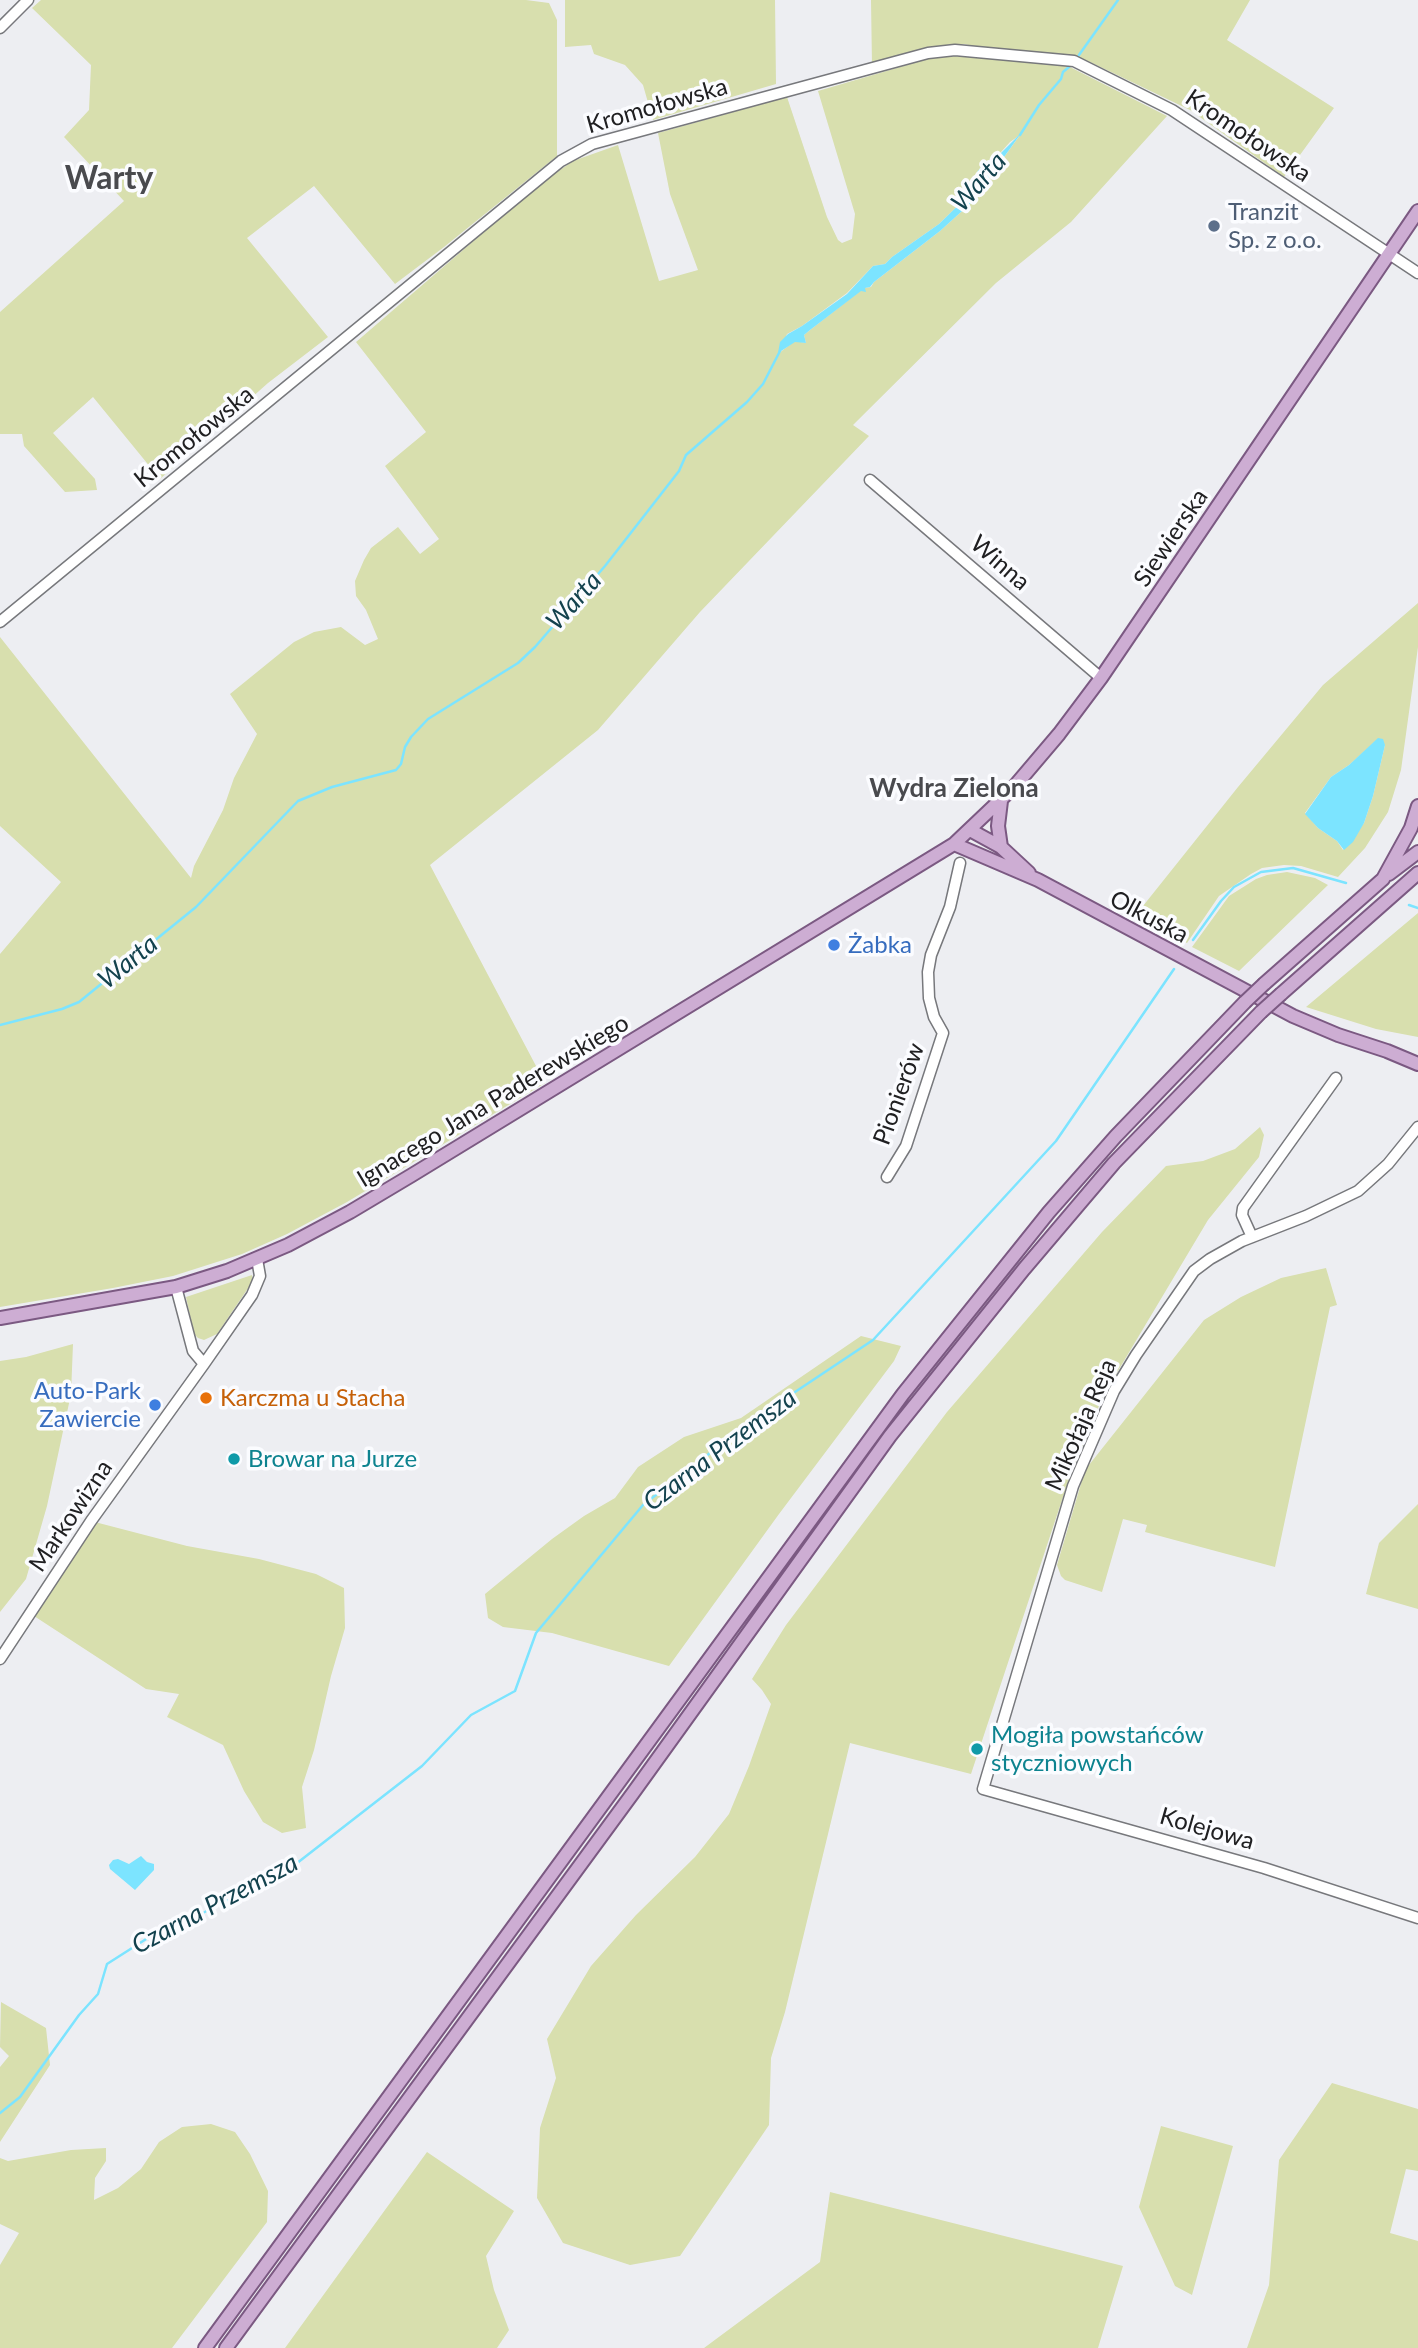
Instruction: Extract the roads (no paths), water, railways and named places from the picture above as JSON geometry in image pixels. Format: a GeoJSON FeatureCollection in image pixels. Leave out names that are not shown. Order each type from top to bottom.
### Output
{"type":"FeatureCollection","features":[{"type":"Feature","properties":{"kind":"main road","name":"Siewierska"},"geometry":{"type":"LineString","coordinates":[[970,830],[1001,801],[1059,734],[1101,678],[1418,211]]}},
{"type":"Feature","properties":{"kind":"main road"},"geometry":{"type":"LineString","coordinates":[[1001,801],[998,826],[1001,847]]}},
{"type":"Feature","properties":{"kind":"main road"},"geometry":{"type":"LineString","coordinates":[[1383,879],[1411,828],[1418,806]]}},
{"type":"Feature","properties":{"kind":"main road","name":"Ignacego Jana Paderewskiego"},"geometry":{"type":"LineString","coordinates":[[0,1318],[176,1287],[257,1259],[321,1228],[392,1188],[954,844],[970,830]]}},
{"type":"Feature","properties":{"kind":"main road","name":"Olkuska"},"geometry":{"type":"LineString","coordinates":[[970,830],[1001,847],[1038,880]]}},
{"type":"Feature","properties":{"kind":"main road","name":"Olkuska"},"geometry":{"type":"LineString","coordinates":[[954,844],[1038,880],[1243,996],[1338,1035],[1387,1051]]}},
{"type":"Feature","properties":{"kind":"main road"},"geometry":{"type":"LineString","coordinates":[[205,2348],[903,1394],[971,1308],[1049,1212],[1243,996],[1264,984],[1383,879],[1418,852]]}},
{"type":"Feature","properties":{"kind":"main road"},"geometry":{"type":"LineString","coordinates":[[226,2348],[869,1464],[959,1348],[1114,1163],[1261,1012],[1418,873]]}},
{"type":"Feature","properties":{"kind":"main road"},"geometry":{"type":"LineString","coordinates":[[1387,1051],[1418,1055]]}},
{"type":"Feature","properties":{"kind":"main road"},"geometry":{"type":"LineString","coordinates":[[1387,1051],[1418,1064]]}},
{"type":"Feature","properties":{"kind":"street"},"geometry":{"type":"LineString","coordinates":[[0,28],[28,0]]}},
{"type":"Feature","properties":{"kind":"street","name":"Kromołowska"},"geometry":{"type":"LineString","coordinates":[[0,622],[561,161],[592,144],[915,57],[955,50],[1074,61],[1172,110],[1389,254]]}},
{"type":"Feature","properties":{"kind":"street"},"geometry":{"type":"LineString","coordinates":[[1389,254],[1418,273]]}},
{"type":"Feature","properties":{"kind":"street","name":"Winna"},"geometry":{"type":"LineString","coordinates":[[870,480],[1101,678]]}},
{"type":"Feature","properties":{"kind":"street","name":"Pionierów"},"geometry":{"type":"LineString","coordinates":[[887,1177],[906,1146],[943,1033],[934,1017],[929,998],[928,972],[931,955],[950,906],[960,863]]}},
{"type":"Feature","properties":{"kind":"street"},"geometry":{"type":"LineString","coordinates":[[1252,1237],[1242,1215],[1243,1208],[1336,1078]]}},
{"type":"Feature","properties":{"kind":"street","name":"Mikołaja Reja"},"geometry":{"type":"LineString","coordinates":[[983,1789],[1073,1486],[1114,1391],[1136,1355],[1194,1271],[1210,1259],[1252,1237],[1306,1216],[1358,1191],[1388,1164],[1418,1127]]}},
{"type":"Feature","properties":{"kind":"street","name":"Markowizna"},"geometry":{"type":"LineString","coordinates":[[0,1659],[91,1521],[204,1364],[258,1282],[260,1270],[257,1259]]}},
{"type":"Feature","properties":{"kind":"street"},"geometry":{"type":"LineString","coordinates":[[176,1287],[193,1351],[204,1364]]}},
{"type":"Feature","properties":{"kind":"street","name":"Kolejowa"},"geometry":{"type":"LineString","coordinates":[[983,1789],[1264,1868],[1418,1918]]}},
{"type":"Feature","properties":{"kind":"water"},"geometry":{"type":"Polygon","coordinates":[[[1022,132],[971,203],[940,231],[870,287],[865,288],[866,292],[861,291],[804,335],[806,343],[795,342],[778,353],[780,342],[788,334],[847,294],[873,266],[885,264],[939,224],[975,189],[977,172],[983,165],[992,162],[1022,132]]]}},
{"type":"Feature","properties":{"kind":"water"},"geometry":{"type":"Polygon","coordinates":[[[1378,738],[1383,739],[1385,745],[1373,796],[1364,823],[1353,842],[1344,850],[1305,814],[1331,777],[1349,765],[1378,738]]]}},
{"type":"Feature","properties":{"kind":"water"},"geometry":{"type":"Polygon","coordinates":[[[141,1856],[154,1864],[154,1870],[135,1890],[110,1869],[109,1865],[118,1859],[129,1864],[141,1856]]]}},
{"type":"Feature","properties":{"kind":"waterway","name":"Warta"},"geometry":{"type":"LineString","coordinates":[[1079,55],[1118,0]]}},
{"type":"Feature","properties":{"kind":"waterway","name":"Warta"},"geometry":{"type":"LineString","coordinates":[[1020,135],[1039,105],[1069,67]]}},
{"type":"Feature","properties":{"kind":"waterway","name":"Warta"},"geometry":{"type":"LineString","coordinates":[[0,1025],[79,1002],[196,907],[298,801],[332,787],[396,770],[411,737],[428,719],[518,663],[535,647],[605,566],[679,471],[686,455],[747,402],[763,384],[780,351]]}},
{"type":"Feature","properties":{"kind":"waterway","name":"Czarna Przemsza"},"geometry":{"type":"LineString","coordinates":[[1193,940],[1234,887],[1261,872],[1293,868],[1346,883]]}},
{"type":"Feature","properties":{"kind":"waterway","name":"Czarna Przemsza"},"geometry":{"type":"LineString","coordinates":[[1409,905],[1418,908]]}},
{"type":"Feature","properties":{"kind":"waterway","name":"Czarna Przemsza"},"geometry":{"type":"LineString","coordinates":[[0,2113],[20,2097],[79,2015],[98,1994],[107,1964],[154,1934],[195,1917],[292,1867],[422,1766],[471,1715],[515,1691],[536,1633],[643,1505],[750,1422],[873,1340],[1056,1141],[1174,969]]}},
{"type":"Feature","properties":{"kind":"place","name":"Tranzit Sp. z o.o."},"geometry":{"type":"Point","coordinates":[1214,226]}},
{"type":"Feature","properties":{"kind":"place","name":"Żabka"},"geometry":{"type":"Point","coordinates":[834,945]}},
{"type":"Feature","properties":{"kind":"place","name":"Karczma u Stacha"},"geometry":{"type":"Point","coordinates":[206,1398]}},
{"type":"Feature","properties":{"kind":"place","name":"Auto-Park Zawiercie"},"geometry":{"type":"Point","coordinates":[155,1405]}},
{"type":"Feature","properties":{"kind":"place","name":"Browar na Jurze"},"geometry":{"type":"Point","coordinates":[234,1459]}},
{"type":"Feature","properties":{"kind":"place","name":"Mogiła powstańców styczniowych"},"geometry":{"type":"Point","coordinates":[977,1749]}},
{"type":"Feature","properties":{"kind":"district","name":"Warty"},"geometry":{"type":"Point","coordinates":[109,179]}},
{"type":"Feature","properties":{"kind":"district","name":"Wydra Zielona"},"geometry":{"type":"Point","coordinates":[954,789]}}]}
